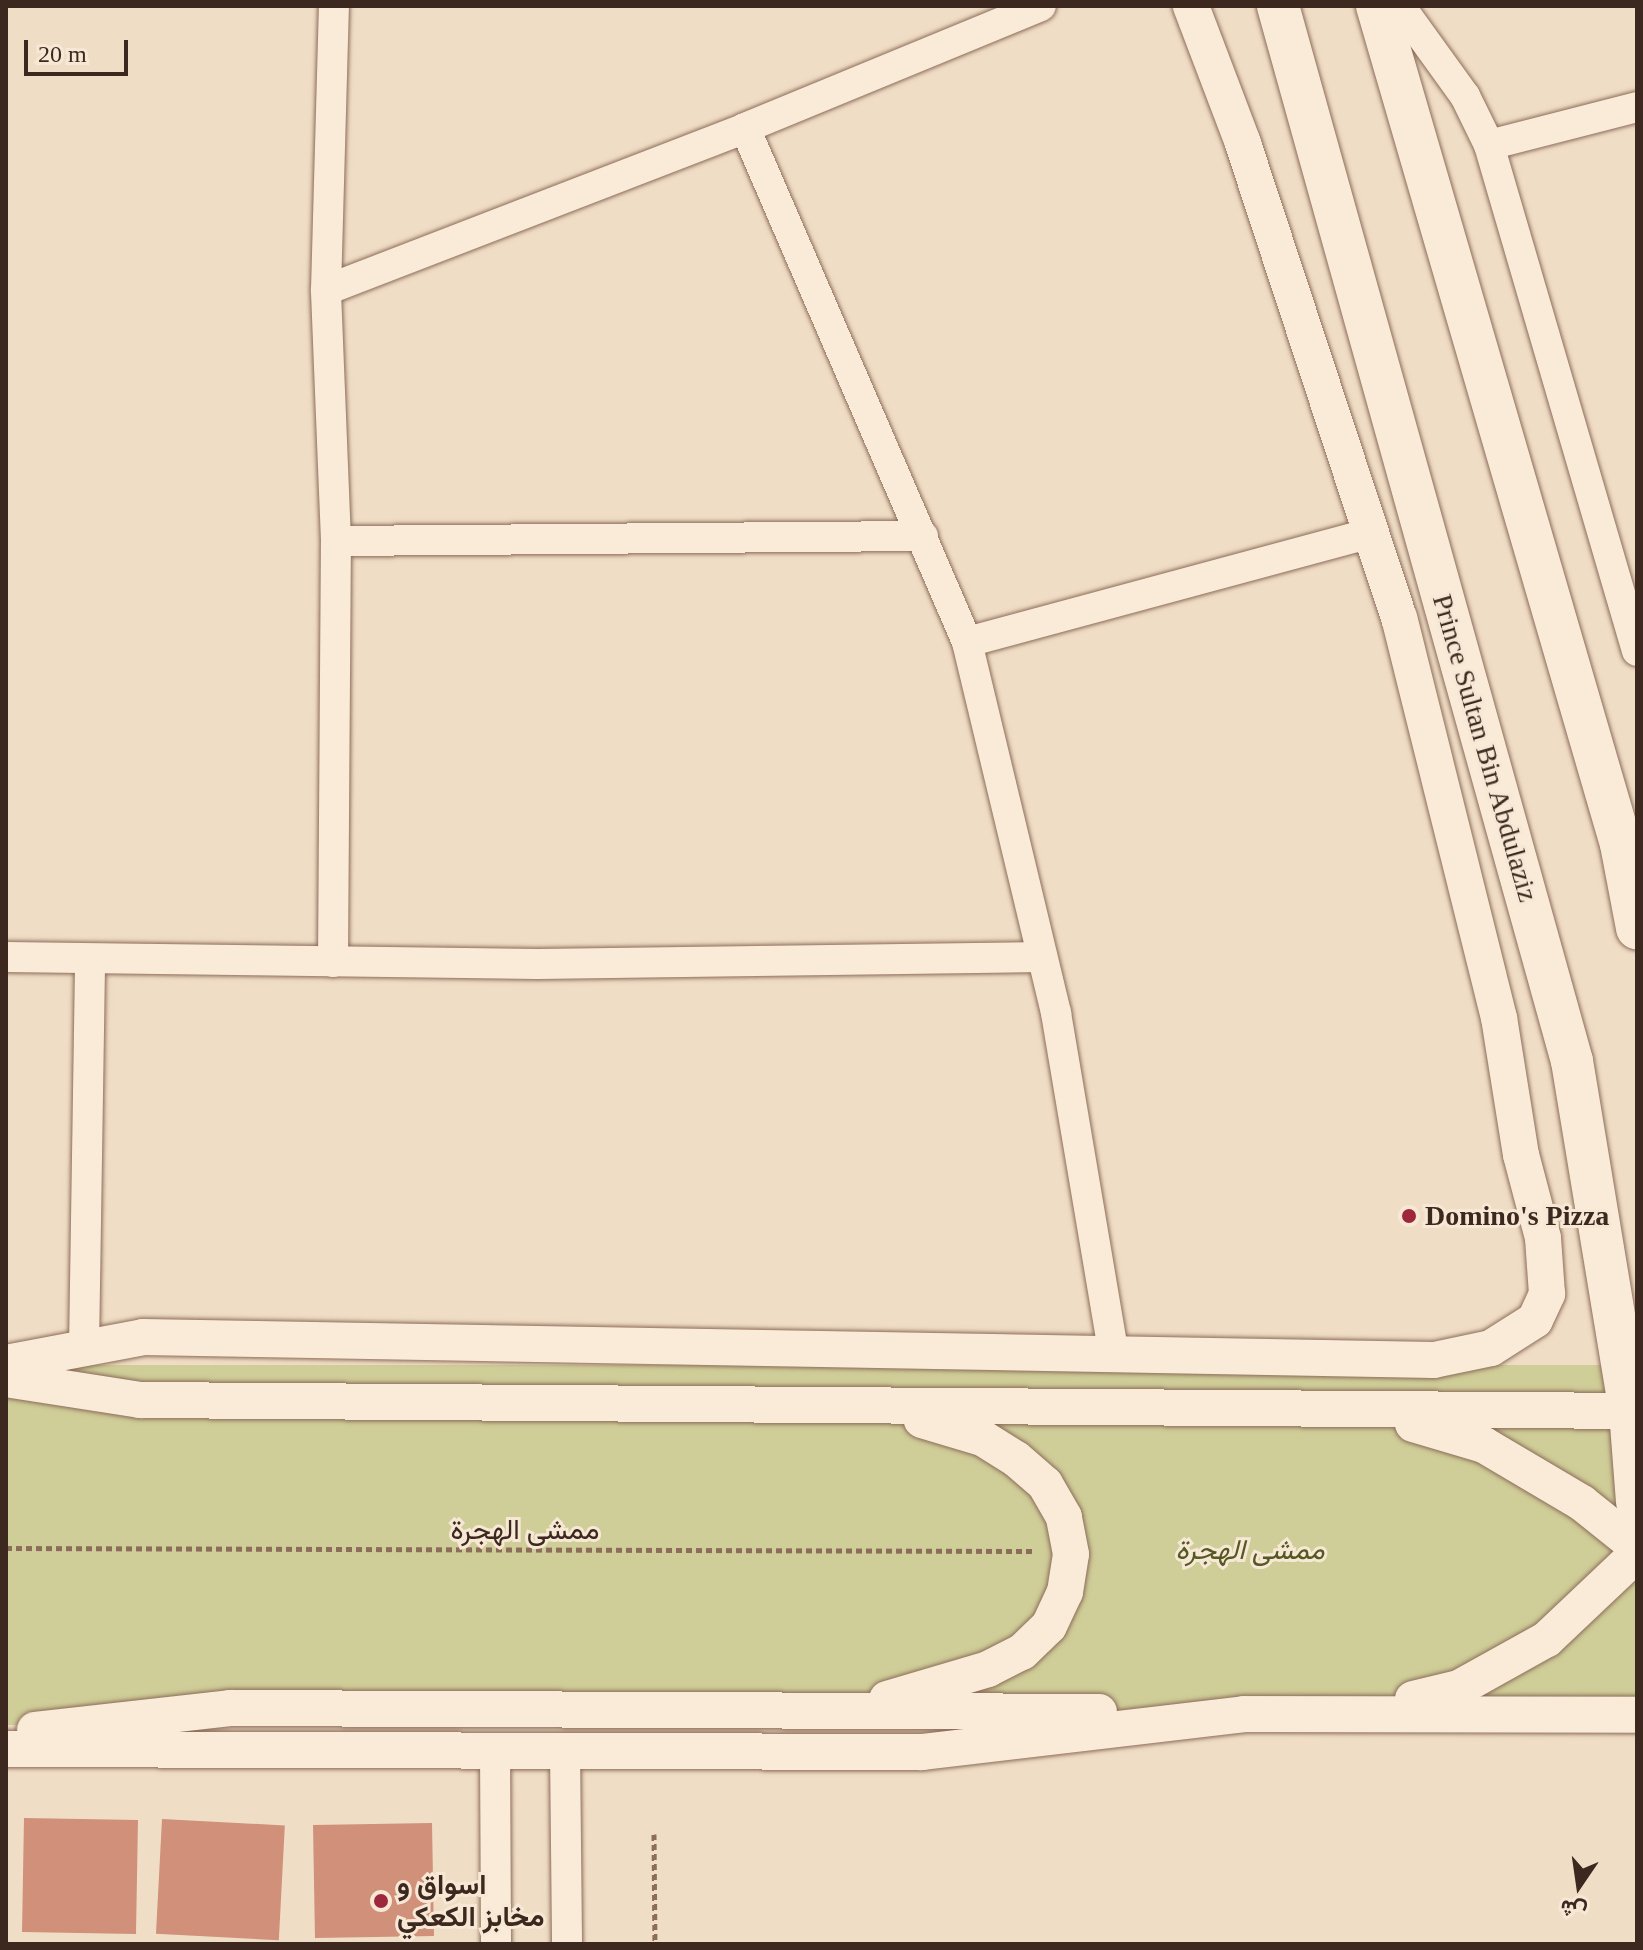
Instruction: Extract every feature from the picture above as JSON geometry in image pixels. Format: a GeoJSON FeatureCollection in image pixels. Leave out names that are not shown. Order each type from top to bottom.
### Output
{"type":"FeatureCollection","features":[{"type":"Feature","properties":{"kind":"main road","name":"Prince Sultan Bin Abdulaziz"},"geometry":{"type":"LineString","coordinates":[[1278,6],[1572,1061],[1620,1344],[1635,1404],[1637,1502]]}},
{"type":"Feature","properties":{"kind":"main road"},"geometry":{"type":"LineString","coordinates":[[1377,6],[1621,844],[1637,928]]}},
{"type":"Feature","properties":{"kind":"street"},"geometry":{"type":"LineString","coordinates":[[333,962],[336,541],[326,290],[334,6]]}},
{"type":"Feature","properties":{"kind":"street"},"geometry":{"type":"LineString","coordinates":[[326,290],[745,128],[1041,6]]}},
{"type":"Feature","properties":{"kind":"street"},"geometry":{"type":"LineString","coordinates":[[6,1363],[143,1337],[1434,1360],[1491,1348],[1535,1320],[1547,1294],[1543,1238],[1521,1155],[1499,1018],[1399,618],[1243,143],[1191,6]]}},
{"type":"Feature","properties":{"kind":"street"},"geometry":{"type":"LineString","coordinates":[[1400,6],[1465,96],[1489,145],[1637,651]]}},
{"type":"Feature","properties":{"kind":"street"},"geometry":{"type":"LineString","coordinates":[[1489,145],[1637,107]]}},
{"type":"Feature","properties":{"kind":"street"},"geometry":{"type":"LineString","coordinates":[[745,128],[967,642],[1042,957],[1114,1355]]}},
{"type":"Feature","properties":{"kind":"street"},"geometry":{"type":"LineString","coordinates":[[967,642],[1370,533]]}},
{"type":"Feature","properties":{"kind":"street"},"geometry":{"type":"LineString","coordinates":[[336,541],[923,536]]}},
{"type":"Feature","properties":{"kind":"street"},"geometry":{"type":"LineString","coordinates":[[6,957],[333,962],[1042,957]]}},
{"type":"Feature","properties":{"kind":"street"},"geometry":{"type":"LineString","coordinates":[[84,1348],[90,959]]}},
{"type":"Feature","properties":{"kind":"street"},"geometry":{"type":"LineString","coordinates":[[6,1379],[140,1400],[1375,1413],[1635,1404]]}},
{"type":"Feature","properties":{"kind":"street"},"geometry":{"type":"LineString","coordinates":[[851,1709],[988,1669],[1022,1652],[1054,1614],[1065,1592],[1071,1554],[1064,1517],[1045,1484],[1016,1459],[982,1438],[878,1407]]}},
{"type":"Feature","properties":{"kind":"street"},"geometry":{"type":"LineString","coordinates":[[1375,1413],[1484,1445],[1582,1503],[1637,1547]]}},
{"type":"Feature","properties":{"kind":"street"},"geometry":{"type":"LineString","coordinates":[[1361,1712],[1459,1688],[1547,1639],[1637,1554]]}},
{"type":"Feature","properties":{"kind":"street"},"geometry":{"type":"LineString","coordinates":[[6,1733],[230,1708],[1637,1715]]}},
{"type":"Feature","properties":{"kind":"street"},"geometry":{"type":"LineString","coordinates":[[6,1749],[495,1748],[922,1752],[1244,1714]]}},
{"type":"Feature","properties":{"kind":"street"},"geometry":{"type":"LineString","coordinates":[[495,1748],[496,1944]]}},
{"type":"Feature","properties":{"kind":"street"},"geometry":{"type":"LineString","coordinates":[[565,1749],[567,1944]]}},
{"type":"Feature","properties":{"kind":"path","name":"ممشى الهجرة"},"geometry":{"type":"LineString","coordinates":[[6,1548],[1043,1551]]}},
{"type":"Feature","properties":{"kind":"path"},"geometry":{"type":"LineString","coordinates":[[654,1834],[655,1944]]}},
{"type":"Feature","properties":{"kind":"green space","name":"ممشى الهجرة"},"geometry":{"type":"Polygon","coordinates":[[[6,1365],[1637,1365],[1637,1725],[6,1725],[6,1365]]]}},
{"type":"Feature","properties":{"kind":"building"},"geometry":{"type":"Polygon","coordinates":[[[24,1818],[138,1820],[136,1934],[22,1932],[24,1818]]]}},
{"type":"Feature","properties":{"kind":"building"},"geometry":{"type":"Polygon","coordinates":[[[162,1819],[285,1825],[279,1940],[156,1934],[162,1819]]]}},
{"type":"Feature","properties":{"kind":"building"},"geometry":{"type":"Polygon","coordinates":[[[432,1823],[434,1936],[315,1938],[313,1825],[432,1823]]]}},
{"type":"Feature","properties":{"kind":"place","name":"Domino's Pizza"},"geometry":{"type":"Point","coordinates":[1409,1216]}},
{"type":"Feature","properties":{"kind":"place","name":"اسواق و مخابز الكعكي"},"geometry":{"type":"Point","coordinates":[381,1901]}}]}
